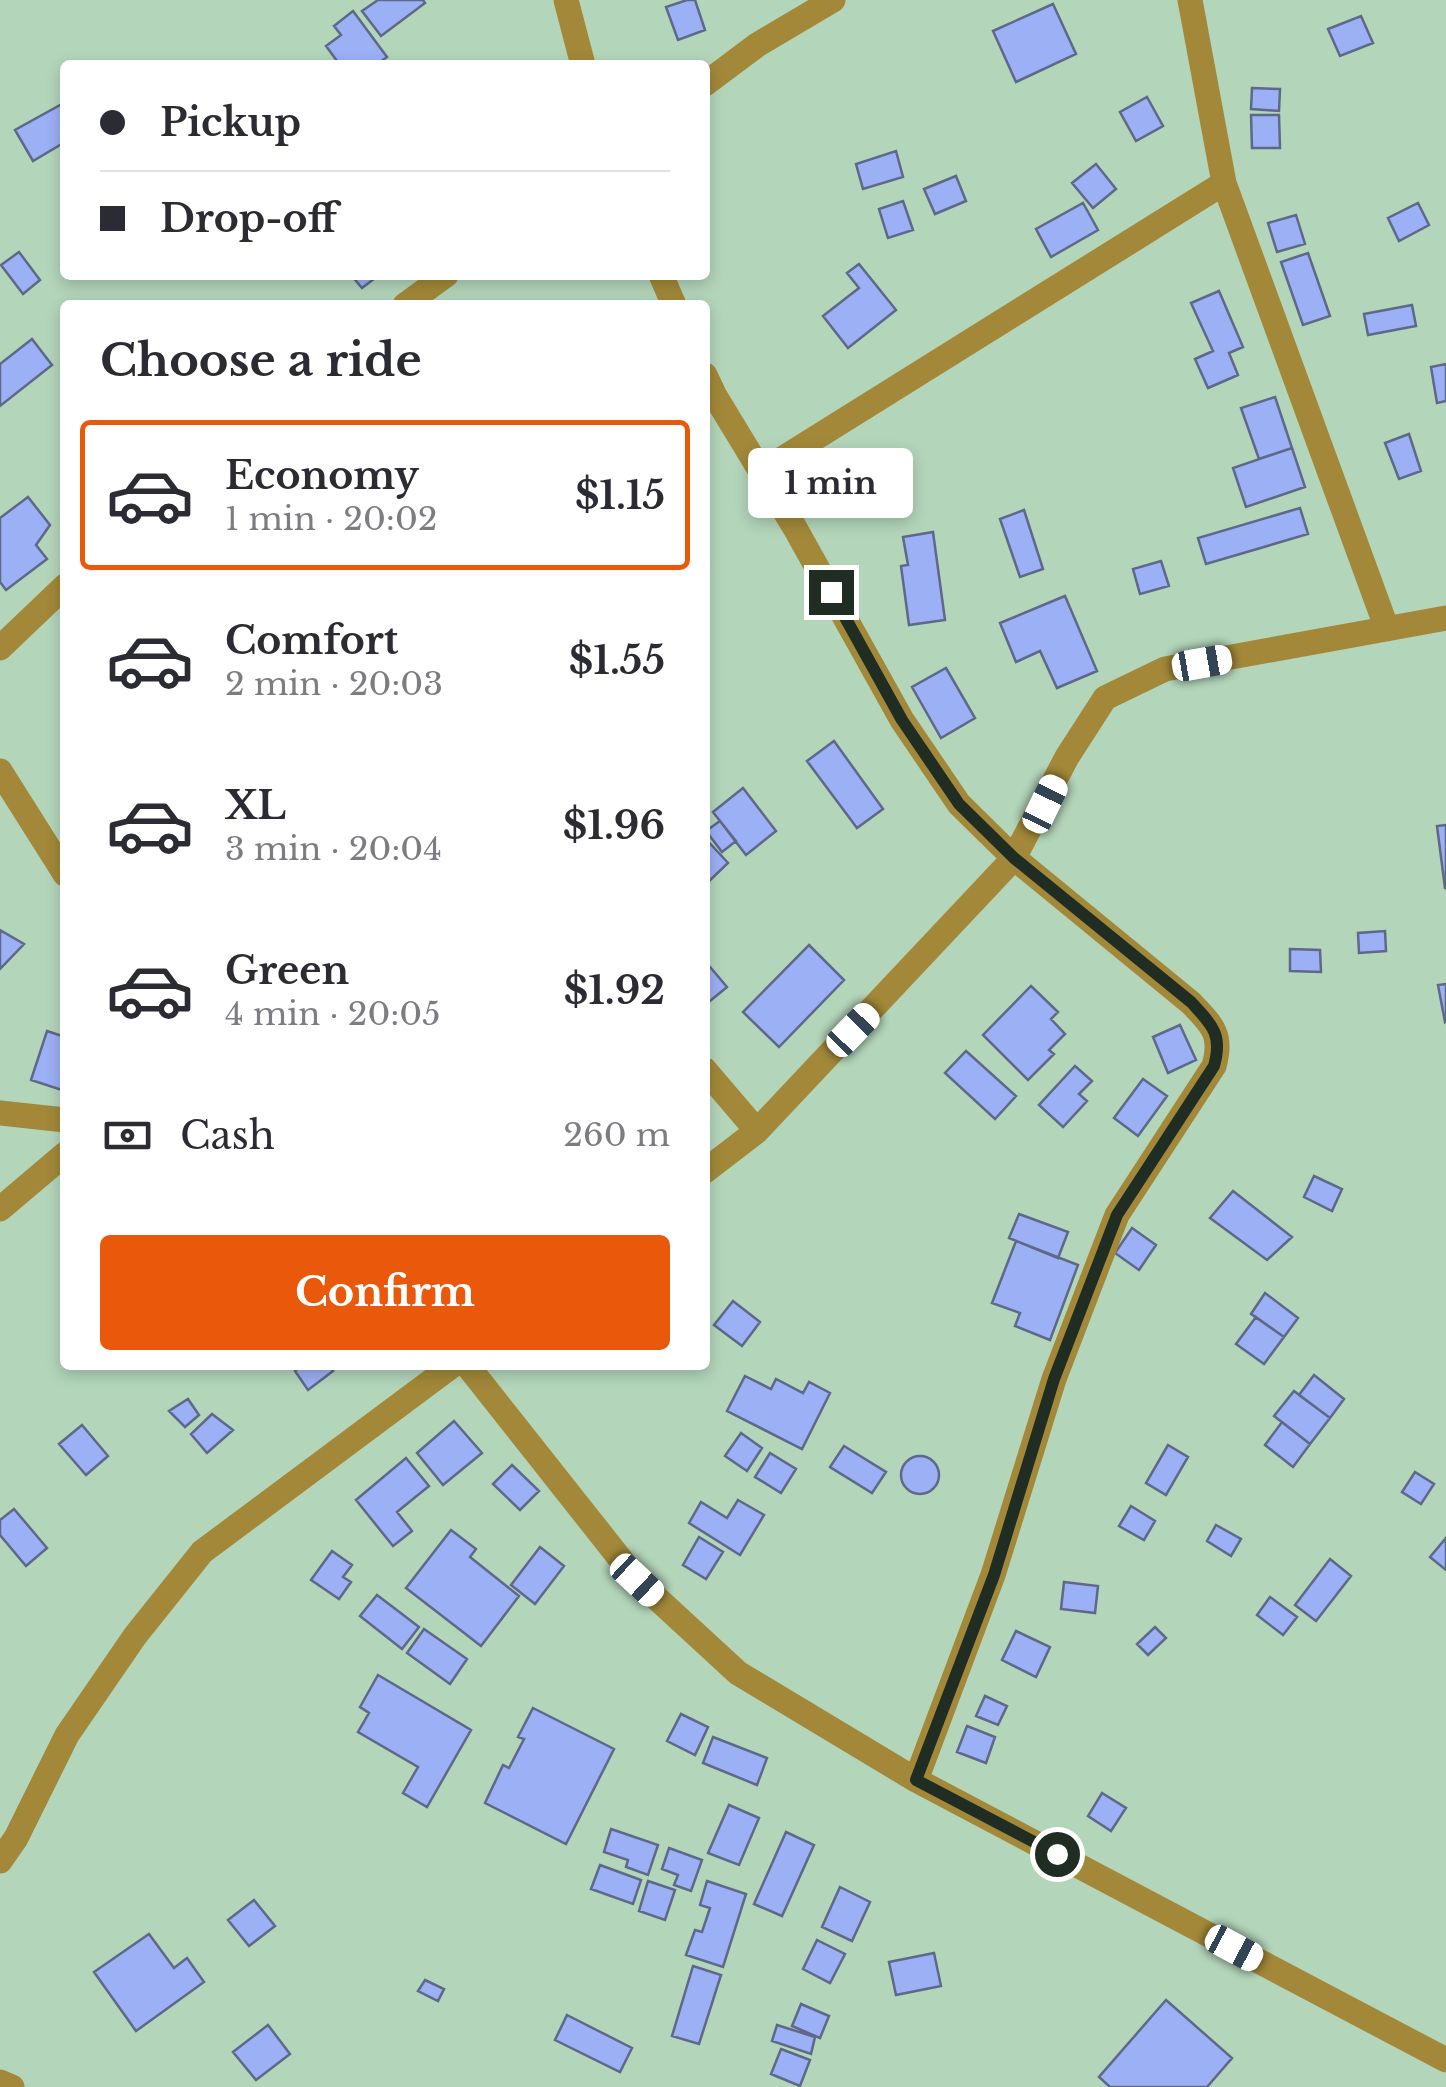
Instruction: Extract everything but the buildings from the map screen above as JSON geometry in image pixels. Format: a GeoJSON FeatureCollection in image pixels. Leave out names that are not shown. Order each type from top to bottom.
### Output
{"type":"FeatureCollection","features":[{"type":"Feature","properties":{"kind":"street"},"geometry":{"type":"LineString","coordinates":[[566,0],[583,60]]}},
{"type":"Feature","properties":{"kind":"street"},"geometry":{"type":"LineString","coordinates":[[710,80],[757,45],[833,0]]}},
{"type":"Feature","properties":{"kind":"street"},"geometry":{"type":"LineString","coordinates":[[1190,0],[1224,183],[1386,629]]}},
{"type":"Feature","properties":{"kind":"street"},"geometry":{"type":"LineString","coordinates":[[761,472],[1224,183]]}},
{"type":"Feature","properties":{"kind":"street"},"geometry":{"type":"LineString","coordinates":[[412,300],[439,280]]}},
{"type":"Feature","properties":{"kind":"street"},"geometry":{"type":"LineString","coordinates":[[710,386],[902,720],[959,804],[1014,858],[1191,1002],[1213,1026],[1220,1046],[1214,1066],[1117,1215],[1054,1379],[994,1575],[916,1780]]}},
{"type":"Feature","properties":{"kind":"street"},"geometry":{"type":"LineString","coordinates":[[0,648],[60,591]]}},
{"type":"Feature","properties":{"kind":"street"},"geometry":{"type":"LineString","coordinates":[[710,1168],[757,1131],[1014,858],[1068,757],[1106,698],[1165,669],[1446,618]]}},
{"type":"Feature","properties":{"kind":"street"},"geometry":{"type":"LineString","coordinates":[[0,771],[60,866]]}},
{"type":"Feature","properties":{"kind":"street"},"geometry":{"type":"LineString","coordinates":[[710,1076],[757,1131]]}},
{"type":"Feature","properties":{"kind":"street"},"geometry":{"type":"LineString","coordinates":[[0,1113],[60,1119]]}},
{"type":"Feature","properties":{"kind":"street"},"geometry":{"type":"LineString","coordinates":[[0,1209],[60,1158]]}},
{"type":"Feature","properties":{"kind":"street"},"geometry":{"type":"LineString","coordinates":[[0,1860],[16,1838],[67,1735],[136,1636],[202,1552],[446,1370]]}},
{"type":"Feature","properties":{"kind":"street"},"geometry":{"type":"LineString","coordinates":[[471,1370],[637,1580],[738,1673],[916,1780],[1446,2060]]}},
{"type":"Feature","properties":{"kind":"street"},"geometry":{"type":"LineString","coordinates":[[0,2082],[12,2087]]}},
{"type":"Feature","properties":{"kind":"route"},"geometry":{"type":"LineString","coordinates":[[831,592],[902,720],[959,804],[1014,858],[1191,1002],[1213,1026],[1220,1046],[1214,1066],[1117,1215],[1054,1379],[994,1575],[916,1780],[1057,1854]]}}]}
